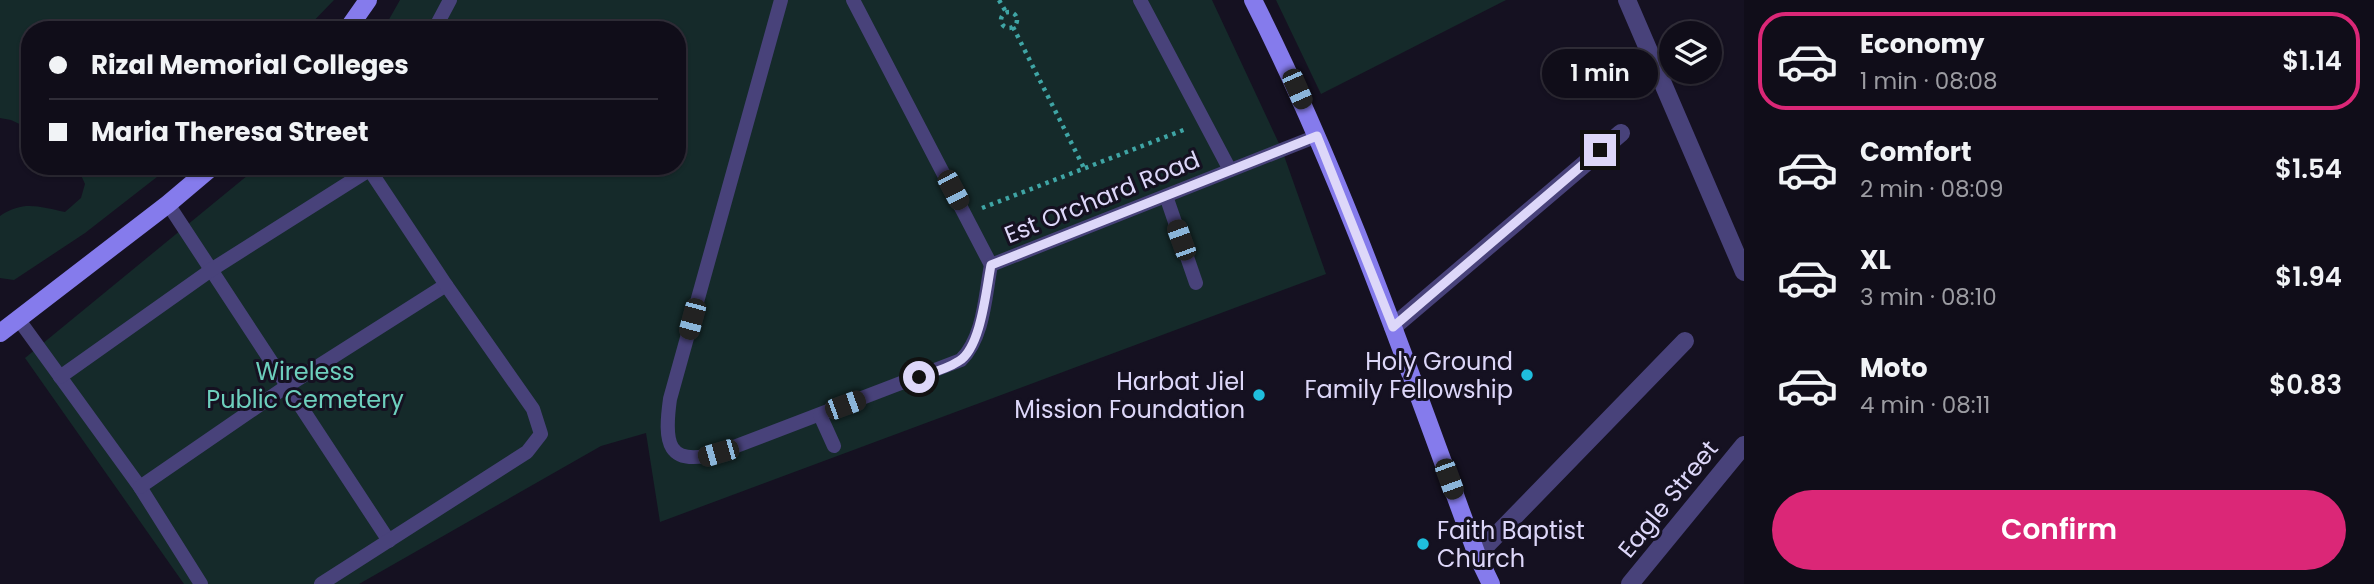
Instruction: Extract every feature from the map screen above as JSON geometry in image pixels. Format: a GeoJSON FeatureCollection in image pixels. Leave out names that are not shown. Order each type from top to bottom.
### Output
{"type":"FeatureCollection","features":[{"type":"Feature","properties":{"kind":"main road"},"geometry":{"type":"LineString","coordinates":[[353,21],[368,0]]}},
{"type":"Feature","properties":{"kind":"main road"},"geometry":{"type":"LineString","coordinates":[[1253,0],[1317,136],[1393,327],[1477,555],[1491,584]]}},
{"type":"Feature","properties":{"kind":"main road"},"geometry":{"type":"LineString","coordinates":[[0,333],[202,175]]}},
{"type":"Feature","properties":{"kind":"street"},"geometry":{"type":"LineString","coordinates":[[1627,0],[1738,239],[1744,272]]}},
{"type":"Feature","properties":{"kind":"street"},"geometry":{"type":"LineString","coordinates":[[1393,327],[1621,133]]}},
{"type":"Feature","properties":{"kind":"street"},"geometry":{"type":"LineString","coordinates":[[1477,555],[1685,341]]}},
{"type":"Feature","properties":{"kind":"street","name":"Eagle Street"},"geometry":{"type":"LineString","coordinates":[[1630,584],[1744,445]]}},
{"type":"Feature","properties":{"kind":"lane"},"geometry":{"type":"LineString","coordinates":[[439,21],[450,0]]}},
{"type":"Feature","properties":{"kind":"lane"},"geometry":{"type":"LineString","coordinates":[[781,0],[670,399],[667,434],[673,448],[690,459],[703,457],[820,415],[961,360],[971,351],[976,337],[991,265],[853,0]]}},
{"type":"Feature","properties":{"kind":"lane"},"geometry":{"type":"LineString","coordinates":[[1140,0],[1230,170]]}},
{"type":"Feature","properties":{"kind":"lane","name":"Est Orchard Road"},"geometry":{"type":"LineString","coordinates":[[991,265],[1317,136]]}},
{"type":"Feature","properties":{"kind":"lane"},"geometry":{"type":"LineString","coordinates":[[60,377],[211,270],[357,175]]}},
{"type":"Feature","properties":{"kind":"lane"},"geometry":{"type":"LineString","coordinates":[[321,584],[527,452],[541,434],[533,409],[373,175]]}},
{"type":"Feature","properties":{"kind":"lane"},"geometry":{"type":"LineString","coordinates":[[1166,196],[1196,283]]}},
{"type":"Feature","properties":{"kind":"lane"},"geometry":{"type":"LineString","coordinates":[[168,204],[388,541]]}},
{"type":"Feature","properties":{"kind":"lane"},"geometry":{"type":"LineString","coordinates":[[140,487],[287,386],[446,285]]}},
{"type":"Feature","properties":{"kind":"lane"},"geometry":{"type":"LineString","coordinates":[[19,320],[140,487],[201,584]]}},
{"type":"Feature","properties":{"kind":"lane"},"geometry":{"type":"LineString","coordinates":[[820,415],[834,446]]}},
{"type":"Feature","properties":{"kind":"path"},"geometry":{"type":"LineString","coordinates":[[999,0],[1006,12]]}},
{"type":"Feature","properties":{"kind":"path"},"geometry":{"type":"LineString","coordinates":[[1006,12],[1011,12],[1017,18],[1013,27]]}},
{"type":"Feature","properties":{"kind":"path"},"geometry":{"type":"LineString","coordinates":[[1006,12],[1000,19],[1002,24],[1006,28],[1013,27]]}},
{"type":"Feature","properties":{"kind":"path"},"geometry":{"type":"LineString","coordinates":[[1013,27],[1084,168]]}},
{"type":"Feature","properties":{"kind":"path"},"geometry":{"type":"LineString","coordinates":[[965,214],[1204,122]]}},
{"type":"Feature","properties":{"kind":"green space"},"geometry":{"type":"Polygon","coordinates":[[[0,0],[334,0],[314,21],[21,21],[21,125],[0,118],[0,0]]]}},
{"type":"Feature","properties":{"kind":"green space","name":"Wireless Public Cemetery"},"geometry":{"type":"Polygon","coordinates":[[[400,0],[1212,0],[1282,150],[1326,274],[660,522],[646,433],[601,446],[359,584],[184,584],[25,358],[248,175],[686,175],[686,21],[388,21],[400,0]]]}},
{"type":"Feature","properties":{"kind":"green space"},"geometry":{"type":"Polygon","coordinates":[[[1276,0],[1506,0],[1321,94],[1276,0]]]}},
{"type":"Feature","properties":{"kind":"green space"},"geometry":{"type":"Polygon","coordinates":[[[81,175],[159,175],[85,233],[14,280],[0,278],[0,216],[24,206],[65,212],[81,198],[85,184],[81,175]]]}},
{"type":"Feature","properties":{"kind":"place","name":"Holy Ground Family Fellowship"},"geometry":{"type":"Point","coordinates":[1527,375]}},
{"type":"Feature","properties":{"kind":"place","name":"Harbat Jiel Mission Foundation"},"geometry":{"type":"Point","coordinates":[1259,395]}},
{"type":"Feature","properties":{"kind":"place","name":"Faith Baptist Church"},"geometry":{"type":"Point","coordinates":[1423,544]}},
{"type":"Feature","properties":{"kind":"route"},"geometry":{"type":"LineString","coordinates":[[919,377],[961,360],[971,351],[991,265],[1317,136],[1393,327],[1600,150]]}}]}
